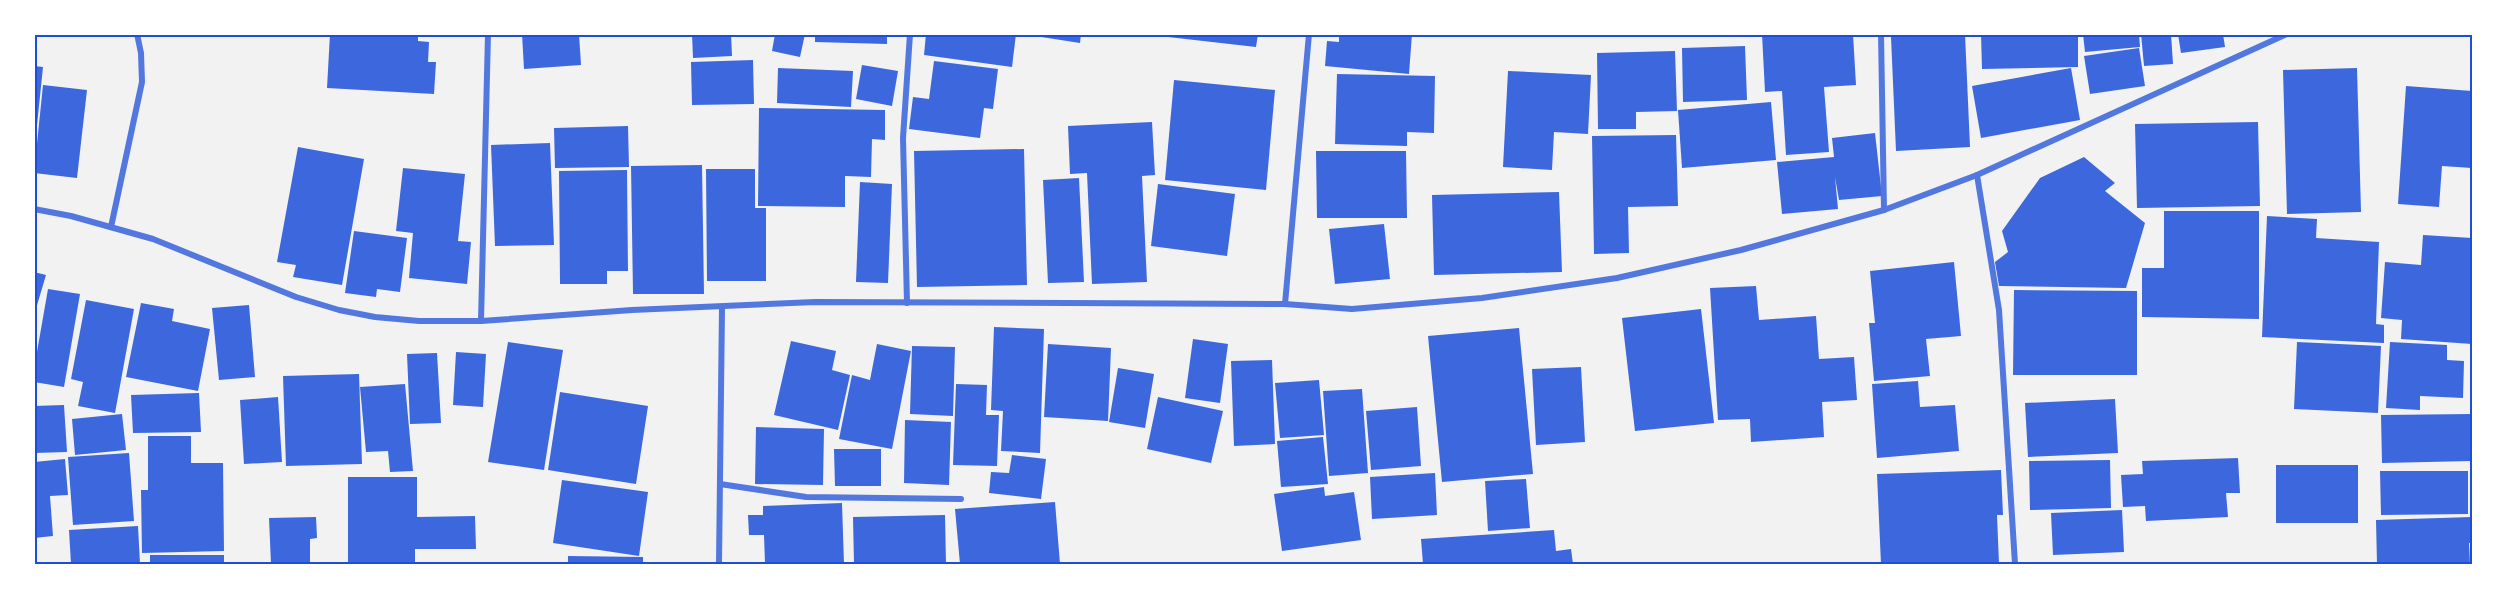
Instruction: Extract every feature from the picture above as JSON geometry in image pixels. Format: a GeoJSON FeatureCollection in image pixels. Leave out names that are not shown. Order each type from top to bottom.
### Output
{"type":"FeatureCollection","features":[{"type":"Feature","properties":{"kind":"street"},"geometry":{"type":"LineString","coordinates":[[111,227],[142,82],[141,53],[137,34]]}},
{"type":"Feature","properties":{"kind":"street"},"geometry":{"type":"LineString","coordinates":[[481,321],[488,34]]}},
{"type":"Feature","properties":{"kind":"street"},"geometry":{"type":"LineString","coordinates":[[907,303],[903,138],[910,34]]}},
{"type":"Feature","properties":{"kind":"street"},"geometry":{"type":"LineString","coordinates":[[1285,304],[1309,34]]}},
{"type":"Feature","properties":{"kind":"street"},"geometry":{"type":"LineString","coordinates":[[1881,34],[1884,210]]}},
{"type":"Feature","properties":{"kind":"street"},"geometry":{"type":"LineString","coordinates":[[34,209],[153,239],[286,294],[339,310],[375,317],[419,321],[481,321],[632,310],[815,302],[1285,304],[1352,309],[1385,308],[1482,298],[1617,278],[1741,250],[1884,210],[1977,175],[2287,34]]}},
{"type":"Feature","properties":{"kind":"street"},"geometry":{"type":"LineString","coordinates":[[1977,175],[1999,309],[2015,564]]}},
{"type":"Feature","properties":{"kind":"street"},"geometry":{"type":"LineString","coordinates":[[719,564],[722,307]]}},
{"type":"Feature","properties":{"kind":"street"},"geometry":{"type":"LineString","coordinates":[[720,484],[806,497],[961,499]]}},
{"type":"Feature","properties":{"kind":"building"},"geometry":{"type":"Polygon","coordinates":[[[330,34],[418,34],[418,41],[429,42],[428,62],[436,62],[434,94],[327,88],[330,34]]]}},
{"type":"Feature","properties":{"kind":"building"},"geometry":{"type":"Polygon","coordinates":[[[522,34],[579,34],[581,65],[524,69],[522,34]]]}},
{"type":"Feature","properties":{"kind":"building"},"geometry":{"type":"Polygon","coordinates":[[[692,34],[731,34],[732,56],[693,58],[692,34]]]}},
{"type":"Feature","properties":{"kind":"building"},"geometry":{"type":"Polygon","coordinates":[[[775,34],[805,34],[800,57],[772,51],[775,34]]]}},
{"type":"Feature","properties":{"kind":"building"},"geometry":{"type":"Polygon","coordinates":[[[815,34],[887,34],[887,44],[815,42],[815,34]]]}},
{"type":"Feature","properties":{"kind":"building"},"geometry":{"type":"Polygon","coordinates":[[[926,34],[1016,34],[1012,67],[924,55],[926,34]]]}},
{"type":"Feature","properties":{"kind":"building"},"geometry":{"type":"Polygon","coordinates":[[[1022,34],[1081,34],[1080,43],[1022,34]]]}},
{"type":"Feature","properties":{"kind":"building"},"geometry":{"type":"Polygon","coordinates":[[[1168,34],[1258,34],[1256,47],[1168,37],[1168,34]]]}},
{"type":"Feature","properties":{"kind":"building"},"geometry":{"type":"Polygon","coordinates":[[[1339,34],[1412,34],[1409,74],[1325,66],[1327,41],[1339,42],[1339,34]]]}},
{"type":"Feature","properties":{"kind":"building"},"geometry":{"type":"Polygon","coordinates":[[[1762,34],[1853,34],[1856,85],[1824,87],[1829,152],[1786,155],[1782,91],[1765,92],[1762,34]]]}},
{"type":"Feature","properties":{"kind":"building"},"geometry":{"type":"Polygon","coordinates":[[[1965,34],[1970,147],[1896,151],[1891,37],[1965,34]]]}},
{"type":"Feature","properties":{"kind":"building"},"geometry":{"type":"Polygon","coordinates":[[[1981,34],[2078,34],[2078,67],[1982,69],[1981,34]]]}},
{"type":"Feature","properties":{"kind":"building"},"geometry":{"type":"Polygon","coordinates":[[[2083,34],[2139,34],[2140,47],[2085,52],[2083,34]]]}},
{"type":"Feature","properties":{"kind":"building"},"geometry":{"type":"Polygon","coordinates":[[[2141,34],[2171,34],[2173,64],[2144,66],[2141,34]]]}},
{"type":"Feature","properties":{"kind":"building"},"geometry":{"type":"Polygon","coordinates":[[[2178,34],[2223,34],[2225,47],[2181,53],[2178,34]]]}},
{"type":"Feature","properties":{"kind":"building"},"geometry":{"type":"Polygon","coordinates":[[[1745,46],[1747,100],[1683,102],[1682,48],[1745,46]]]}},
{"type":"Feature","properties":{"kind":"building"},"geometry":{"type":"Polygon","coordinates":[[[2139,48],[2145,86],[2090,94],[2084,56],[2139,48]]]}},
{"type":"Feature","properties":{"kind":"building"},"geometry":{"type":"Polygon","coordinates":[[[1675,51],[1677,111],[1636,112],[1636,129],[1598,129],[1597,53],[1675,51]]]}},
{"type":"Feature","properties":{"kind":"building"},"geometry":{"type":"Polygon","coordinates":[[[753,60],[754,104],[692,105],[691,62],[753,60]]]}},
{"type":"Feature","properties":{"kind":"building"},"geometry":{"type":"Polygon","coordinates":[[[934,61],[998,69],[993,109],[984,108],[980,138],[909,129],[913,97],[929,99],[934,61]]]}},
{"type":"Feature","properties":{"kind":"building"},"geometry":{"type":"Polygon","coordinates":[[[862,65],[898,71],[892,106],[856,99],[862,65]]]}},
{"type":"Feature","properties":{"kind":"building"},"geometry":{"type":"Polygon","coordinates":[[[34,66],[43,67],[36,135],[34,134],[34,66]]]}},
{"type":"Feature","properties":{"kind":"building"},"geometry":{"type":"Polygon","coordinates":[[[778,68],[853,71],[851,107],[777,103],[778,68]]]}},
{"type":"Feature","properties":{"kind":"building"},"geometry":{"type":"Polygon","coordinates":[[[2071,68],[2080,120],[1981,138],[1972,86],[2071,68]]]}},
{"type":"Feature","properties":{"kind":"building"},"geometry":{"type":"Polygon","coordinates":[[[2357,68],[2361,212],[2287,214],[2283,70],[2357,68]]]}},
{"type":"Feature","properties":{"kind":"building"},"geometry":{"type":"Polygon","coordinates":[[[1508,71],[1591,75],[1588,134],[1554,132],[1552,170],[1503,167],[1508,71]]]}},
{"type":"Feature","properties":{"kind":"building"},"geometry":{"type":"Polygon","coordinates":[[[1337,74],[1435,76],[1434,133],[1407,132],[1407,146],[1335,144],[1337,74]]]}},
{"type":"Feature","properties":{"kind":"building"},"geometry":{"type":"Polygon","coordinates":[[[1174,80],[1275,90],[1266,190],[1165,180],[1174,80]]]}},
{"type":"Feature","properties":{"kind":"building"},"geometry":{"type":"Polygon","coordinates":[[[43,85],[87,90],[77,178],[34,173],[43,85]]]}},
{"type":"Feature","properties":{"kind":"building"},"geometry":{"type":"Polygon","coordinates":[[[2406,86],[2472,91],[2472,168],[2442,166],[2439,207],[2398,204],[2406,86]]]}},
{"type":"Feature","properties":{"kind":"building"},"geometry":{"type":"Polygon","coordinates":[[[1771,102],[1776,160],[1682,168],[1678,110],[1771,102]]]}},
{"type":"Feature","properties":{"kind":"building"},"geometry":{"type":"Polygon","coordinates":[[[759,108],[885,110],[885,140],[872,139],[871,177],[845,176],[845,207],[758,206],[759,108]]]}},
{"type":"Feature","properties":{"kind":"building"},"geometry":{"type":"Polygon","coordinates":[[[1152,122],[1155,175],[1142,176],[1147,282],[1092,284],[1087,173],[1070,174],[1068,126],[1152,122]]]}},
{"type":"Feature","properties":{"kind":"building"},"geometry":{"type":"Polygon","coordinates":[[[2258,122],[2260,206],[2137,208],[2135,124],[2258,122]]]}},
{"type":"Feature","properties":{"kind":"building"},"geometry":{"type":"Polygon","coordinates":[[[628,126],[629,167],[555,168],[554,128],[628,126]]]}},
{"type":"Feature","properties":{"kind":"building"},"geometry":{"type":"Polygon","coordinates":[[[1875,133],[1882,196],[1839,200],[1835,177],[1838,209],[1782,214],[1777,162],[1834,157],[1832,138],[1875,133]]]}},
{"type":"Feature","properties":{"kind":"building"},"geometry":{"type":"Polygon","coordinates":[[[1676,135],[1678,206],[1628,207],[1629,253],[1594,254],[1592,136],[1676,135]]]}},
{"type":"Feature","properties":{"kind":"building"},"geometry":{"type":"Polygon","coordinates":[[[550,143],[554,245],[495,246],[491,145],[550,143]]]}},
{"type":"Feature","properties":{"kind":"building"},"geometry":{"type":"Polygon","coordinates":[[[298,147],[364,159],[342,285],[293,277],[296,265],[277,262],[298,147]]]}},
{"type":"Feature","properties":{"kind":"building"},"geometry":{"type":"Polygon","coordinates":[[[1024,149],[1027,285],[917,287],[914,151],[1024,149]]]}},
{"type":"Feature","properties":{"kind":"building"},"geometry":{"type":"Polygon","coordinates":[[[1316,151],[1406,151],[1407,218],[1317,218],[1316,151]]]}},
{"type":"Feature","properties":{"kind":"building"},"geometry":{"type":"Polygon","coordinates":[[[2084,157],[2115,183],[2105,191],[2145,223],[2126,288],[1999,286],[1995,262],[2008,252],[2002,231],[2040,178],[2084,157]]]}},
{"type":"Feature","properties":{"kind":"building"},"geometry":{"type":"Polygon","coordinates":[[[702,165],[704,294],[633,294],[631,166],[702,165]]]}},
{"type":"Feature","properties":{"kind":"building"},"geometry":{"type":"Polygon","coordinates":[[[403,168],[465,174],[458,241],[471,242],[467,284],[409,278],[413,233],[396,231],[403,168]]]}},
{"type":"Feature","properties":{"kind":"building"},"geometry":{"type":"Polygon","coordinates":[[[706,169],[755,169],[755,208],[766,208],[766,281],[707,281],[706,169]]]}},
{"type":"Feature","properties":{"kind":"building"},"geometry":{"type":"Polygon","coordinates":[[[627,170],[628,271],[607,271],[607,284],[560,284],[559,171],[627,170]]]}},
{"type":"Feature","properties":{"kind":"building"},"geometry":{"type":"Polygon","coordinates":[[[1079,178],[1084,282],[1048,283],[1043,180],[1079,178]]]}},
{"type":"Feature","properties":{"kind":"building"},"geometry":{"type":"Polygon","coordinates":[[[860,182],[892,184],[888,283],[856,282],[860,182]]]}},
{"type":"Feature","properties":{"kind":"building"},"geometry":{"type":"Polygon","coordinates":[[[1158,184],[1235,194],[1227,256],[1151,246],[1158,184]]]}},
{"type":"Feature","properties":{"kind":"building"},"geometry":{"type":"Polygon","coordinates":[[[1559,192],[1562,272],[1434,275],[1432,195],[1559,192]]]}},
{"type":"Feature","properties":{"kind":"building"},"geometry":{"type":"Polygon","coordinates":[[[2164,211],[2259,211],[2259,319],[2142,317],[2142,268],[2164,268],[2164,211]]]}},
{"type":"Feature","properties":{"kind":"building"},"geometry":{"type":"Polygon","coordinates":[[[2267,216],[2317,219],[2316,238],[2379,242],[2376,324],[2384,325],[2384,343],[2262,337],[2267,216]]]}},
{"type":"Feature","properties":{"kind":"building"},"geometry":{"type":"Polygon","coordinates":[[[1384,224],[1390,279],[1335,284],[1329,229],[1384,224]]]}},
{"type":"Feature","properties":{"kind":"building"},"geometry":{"type":"Polygon","coordinates":[[[354,231],[407,238],[400,292],[377,289],[376,297],[345,293],[354,231]]]}},
{"type":"Feature","properties":{"kind":"building"},"geometry":{"type":"Polygon","coordinates":[[[2423,235],[2472,238],[2472,344],[2401,339],[2402,320],[2381,318],[2385,262],[2421,265],[2423,235]]]}},
{"type":"Feature","properties":{"kind":"building"},"geometry":{"type":"Polygon","coordinates":[[[1954,262],[1961,336],[1926,339],[1930,376],[1874,381],[1869,323],[1875,323],[1870,271],[1954,262]]]}},
{"type":"Feature","properties":{"kind":"building"},"geometry":{"type":"Polygon","coordinates":[[[34,272],[46,275],[35,312],[34,312],[34,272]]]}},
{"type":"Feature","properties":{"kind":"building"},"geometry":{"type":"Polygon","coordinates":[[[1756,286],[1759,320],[1816,316],[1819,359],[1854,357],[1857,400],[1822,402],[1824,437],[1751,442],[1750,419],[1718,420],[1710,288],[1756,286]]]}},
{"type":"Feature","properties":{"kind":"building"},"geometry":{"type":"Polygon","coordinates":[[[48,289],[80,294],[64,387],[34,382],[34,369],[48,289]]]}},
{"type":"Feature","properties":{"kind":"building"},"geometry":{"type":"Polygon","coordinates":[[[2014,290],[2137,291],[2137,375],[2013,375],[2014,290]]]}},
{"type":"Feature","properties":{"kind":"building"},"geometry":{"type":"Polygon","coordinates":[[[86,300],[134,309],[115,413],[78,406],[83,382],[71,379],[86,300]]]}},
{"type":"Feature","properties":{"kind":"building"},"geometry":{"type":"Polygon","coordinates":[[[141,303],[174,309],[172,321],[210,329],[198,391],[126,377],[141,303]]]}},
{"type":"Feature","properties":{"kind":"building"},"geometry":{"type":"Polygon","coordinates":[[[249,305],[255,377],[219,380],[212,308],[249,305]]]}},
{"type":"Feature","properties":{"kind":"building"},"geometry":{"type":"Polygon","coordinates":[[[1701,309],[1714,423],[1635,431],[1622,318],[1701,309]]]}},
{"type":"Feature","properties":{"kind":"building"},"geometry":{"type":"Polygon","coordinates":[[[994,327],[1044,329],[1040,453],[1001,451],[1003,411],[991,410],[994,327]]]}},
{"type":"Feature","properties":{"kind":"building"},"geometry":{"type":"Polygon","coordinates":[[[1519,328],[1533,474],[1442,482],[1428,336],[1519,328]]]}},
{"type":"Feature","properties":{"kind":"building"},"geometry":{"type":"Polygon","coordinates":[[[1193,339],[1228,344],[1220,403],[1185,398],[1193,339]]]}},
{"type":"Feature","properties":{"kind":"building"},"geometry":{"type":"Polygon","coordinates":[[[791,341],[836,351],[832,370],[850,375],[838,430],[774,415],[791,341]]]}},
{"type":"Feature","properties":{"kind":"building"},"geometry":{"type":"Polygon","coordinates":[[[508,342],[563,350],[544,470],[488,462],[508,342]]]}},
{"type":"Feature","properties":{"kind":"building"},"geometry":{"type":"Polygon","coordinates":[[[2297,342],[2381,346],[2378,413],[2294,409],[2297,342]]]}},
{"type":"Feature","properties":{"kind":"building"},"geometry":{"type":"Polygon","coordinates":[[[2390,342],[2447,345],[2447,360],[2464,361],[2463,398],[2420,396],[2420,410],[2386,408],[2390,342]]]}},
{"type":"Feature","properties":{"kind":"building"},"geometry":{"type":"Polygon","coordinates":[[[877,344],[911,351],[892,449],[839,439],[852,375],[870,380],[877,344]]]}},
{"type":"Feature","properties":{"kind":"building"},"geometry":{"type":"Polygon","coordinates":[[[1048,344],[1111,348],[1108,421],[1044,417],[1048,344]]]}},
{"type":"Feature","properties":{"kind":"building"},"geometry":{"type":"Polygon","coordinates":[[[912,346],[955,347],[953,416],[910,414],[912,346]]]}},
{"type":"Feature","properties":{"kind":"building"},"geometry":{"type":"Polygon","coordinates":[[[456,352],[486,354],[483,407],[453,405],[456,352]]]}},
{"type":"Feature","properties":{"kind":"building"},"geometry":{"type":"Polygon","coordinates":[[[437,353],[441,423],[410,424],[407,354],[437,353]]]}},
{"type":"Feature","properties":{"kind":"building"},"geometry":{"type":"Polygon","coordinates":[[[1272,360],[1275,444],[1234,446],[1231,361],[1272,360]]]}},
{"type":"Feature","properties":{"kind":"building"},"geometry":{"type":"Polygon","coordinates":[[[1581,367],[1585,442],[1536,445],[1532,369],[1581,367]]]}},
{"type":"Feature","properties":{"kind":"building"},"geometry":{"type":"Polygon","coordinates":[[[1118,368],[1154,374],[1145,428],[1109,422],[1118,368]]]}},
{"type":"Feature","properties":{"kind":"building"},"geometry":{"type":"Polygon","coordinates":[[[359,374],[362,464],[286,466],[283,376],[359,374]]]}},
{"type":"Feature","properties":{"kind":"building"},"geometry":{"type":"Polygon","coordinates":[[[1319,380],[1324,435],[1280,438],[1275,383],[1319,380]]]}},
{"type":"Feature","properties":{"kind":"building"},"geometry":{"type":"Polygon","coordinates":[[[1918,381],[1920,407],[1955,405],[1959,451],[1877,458],[1872,384],[1918,381]]]}},
{"type":"Feature","properties":{"kind":"building"},"geometry":{"type":"Polygon","coordinates":[[[405,384],[413,471],[390,472],[388,451],[366,452],[360,387],[405,384]]]}},
{"type":"Feature","properties":{"kind":"building"},"geometry":{"type":"Polygon","coordinates":[[[956,384],[987,385],[986,415],[999,415],[997,466],[953,465],[956,384]]]}},
{"type":"Feature","properties":{"kind":"building"},"geometry":{"type":"Polygon","coordinates":[[[1362,389],[1368,473],[1329,476],[1323,391],[1362,389]]]}},
{"type":"Feature","properties":{"kind":"building"},"geometry":{"type":"Polygon","coordinates":[[[560,392],[648,406],[636,484],[548,470],[560,392]]]}},
{"type":"Feature","properties":{"kind":"building"},"geometry":{"type":"Polygon","coordinates":[[[199,393],[201,432],[133,433],[131,395],[199,393]]]}},
{"type":"Feature","properties":{"kind":"building"},"geometry":{"type":"Polygon","coordinates":[[[278,397],[282,462],[244,464],[240,400],[278,397]]]}},
{"type":"Feature","properties":{"kind":"building"},"geometry":{"type":"Polygon","coordinates":[[[1158,397],[1223,411],[1211,463],[1147,449],[1158,397]]]}},
{"type":"Feature","properties":{"kind":"building"},"geometry":{"type":"Polygon","coordinates":[[[2115,399],[2118,453],[2028,457],[2025,403],[2115,399]]]}},
{"type":"Feature","properties":{"kind":"building"},"geometry":{"type":"Polygon","coordinates":[[[64,405],[67,452],[34,453],[34,406],[64,405]]]}},
{"type":"Feature","properties":{"kind":"building"},"geometry":{"type":"Polygon","coordinates":[[[1417,407],[1421,466],[1371,470],[1366,411],[1417,407]]]}},
{"type":"Feature","properties":{"kind":"building"},"geometry":{"type":"Polygon","coordinates":[[[122,414],[126,450],[75,455],[72,419],[122,414]]]}},
{"type":"Feature","properties":{"kind":"building"},"geometry":{"type":"Polygon","coordinates":[[[2472,414],[2472,461],[2382,463],[2381,415],[2472,414]]]}},
{"type":"Feature","properties":{"kind":"building"},"geometry":{"type":"Polygon","coordinates":[[[905,420],[951,422],[949,485],[904,483],[905,420]]]}},
{"type":"Feature","properties":{"kind":"building"},"geometry":{"type":"Polygon","coordinates":[[[756,427],[824,429],[823,485],[755,484],[756,427]]]}},
{"type":"Feature","properties":{"kind":"building"},"geometry":{"type":"Polygon","coordinates":[[[148,436],[191,436],[191,463],[223,463],[224,551],[142,553],[141,490],[148,490],[148,436]]]}},
{"type":"Feature","properties":{"kind":"building"},"geometry":{"type":"Polygon","coordinates":[[[1323,437],[1328,484],[1281,487],[1277,441],[1323,437]]]}},
{"type":"Feature","properties":{"kind":"building"},"geometry":{"type":"Polygon","coordinates":[[[834,449],[881,449],[881,486],[835,486],[834,449]]]}},
{"type":"Feature","properties":{"kind":"building"},"geometry":{"type":"Polygon","coordinates":[[[129,453],[134,521],[73,525],[68,457],[129,453]]]}},
{"type":"Feature","properties":{"kind":"building"},"geometry":{"type":"Polygon","coordinates":[[[1012,455],[1046,459],[1041,499],[989,493],[991,472],[1009,473],[1012,455]]]}},
{"type":"Feature","properties":{"kind":"building"},"geometry":{"type":"Polygon","coordinates":[[[2238,458],[2240,493],[2226,493],[2228,517],[2146,521],[2145,506],[2123,507],[2121,475],[2143,474],[2142,461],[2238,458]]]}},
{"type":"Feature","properties":{"kind":"building"},"geometry":{"type":"Polygon","coordinates":[[[65,459],[68,495],[50,496],[53,536],[34,538],[34,462],[65,459]]]}},
{"type":"Feature","properties":{"kind":"building"},"geometry":{"type":"Polygon","coordinates":[[[2110,460],[2111,508],[2030,510],[2029,461],[2110,460]]]}},
{"type":"Feature","properties":{"kind":"building"},"geometry":{"type":"Polygon","coordinates":[[[2276,465],[2358,465],[2358,523],[2276,523],[2276,465]]]}},
{"type":"Feature","properties":{"kind":"building"},"geometry":{"type":"Polygon","coordinates":[[[2001,470],[2003,515],[1997,515],[1999,564],[1881,564],[1877,474],[2001,470]]]}},
{"type":"Feature","properties":{"kind":"building"},"geometry":{"type":"Polygon","coordinates":[[[2380,471],[2468,471],[2468,514],[2381,515],[2380,471]]]}},
{"type":"Feature","properties":{"kind":"building"},"geometry":{"type":"Polygon","coordinates":[[[1435,473],[1437,515],[1372,519],[1370,477],[1435,473]]]}},
{"type":"Feature","properties":{"kind":"building"},"geometry":{"type":"Polygon","coordinates":[[[348,477],[417,477],[417,517],[475,516],[476,549],[415,549],[415,564],[348,564],[348,477]]]}},
{"type":"Feature","properties":{"kind":"building"},"geometry":{"type":"Polygon","coordinates":[[[1526,479],[1530,528],[1488,531],[1485,481],[1526,479]]]}},
{"type":"Feature","properties":{"kind":"building"},"geometry":{"type":"Polygon","coordinates":[[[562,480],[648,492],[639,556],[553,543],[562,480]]]}},
{"type":"Feature","properties":{"kind":"building"},"geometry":{"type":"Polygon","coordinates":[[[1324,487],[1325,496],[1354,492],[1361,540],[1282,551],[1274,494],[1324,487]]]}},
{"type":"Feature","properties":{"kind":"building"},"geometry":{"type":"Polygon","coordinates":[[[1055,502],[1060,564],[960,564],[955,509],[1055,502]]]}},
{"type":"Feature","properties":{"kind":"building"},"geometry":{"type":"Polygon","coordinates":[[[842,503],[844,564],[765,564],[764,535],[749,535],[748,515],[763,515],[763,506],[842,503]]]}},
{"type":"Feature","properties":{"kind":"building"},"geometry":{"type":"Polygon","coordinates":[[[2122,510],[2124,552],[2053,555],[2051,513],[2122,510]]]}},
{"type":"Feature","properties":{"kind":"building"},"geometry":{"type":"Polygon","coordinates":[[[945,515],[946,564],[854,564],[853,517],[945,515]]]}},
{"type":"Feature","properties":{"kind":"building"},"geometry":{"type":"Polygon","coordinates":[[[316,517],[317,538],[310,539],[310,564],[271,564],[269,518],[316,517]]]}},
{"type":"Feature","properties":{"kind":"building"},"geometry":{"type":"Polygon","coordinates":[[[2472,517],[2472,543],[2469,543],[2470,564],[2377,564],[2376,520],[2472,517]]]}},
{"type":"Feature","properties":{"kind":"building"},"geometry":{"type":"Polygon","coordinates":[[[138,526],[140,564],[71,564],[69,530],[138,526]]]}},
{"type":"Feature","properties":{"kind":"building"},"geometry":{"type":"Polygon","coordinates":[[[1554,530],[1556,551],[1571,549],[1573,564],[1423,564],[1421,539],[1554,530]]]}},
{"type":"Feature","properties":{"kind":"building"},"geometry":{"type":"Polygon","coordinates":[[[150,555],[224,555],[224,564],[150,564],[150,555]]]}},
{"type":"Feature","properties":{"kind":"building"},"geometry":{"type":"Polygon","coordinates":[[[568,556],[643,557],[643,564],[568,564],[568,556]]]}}]}
